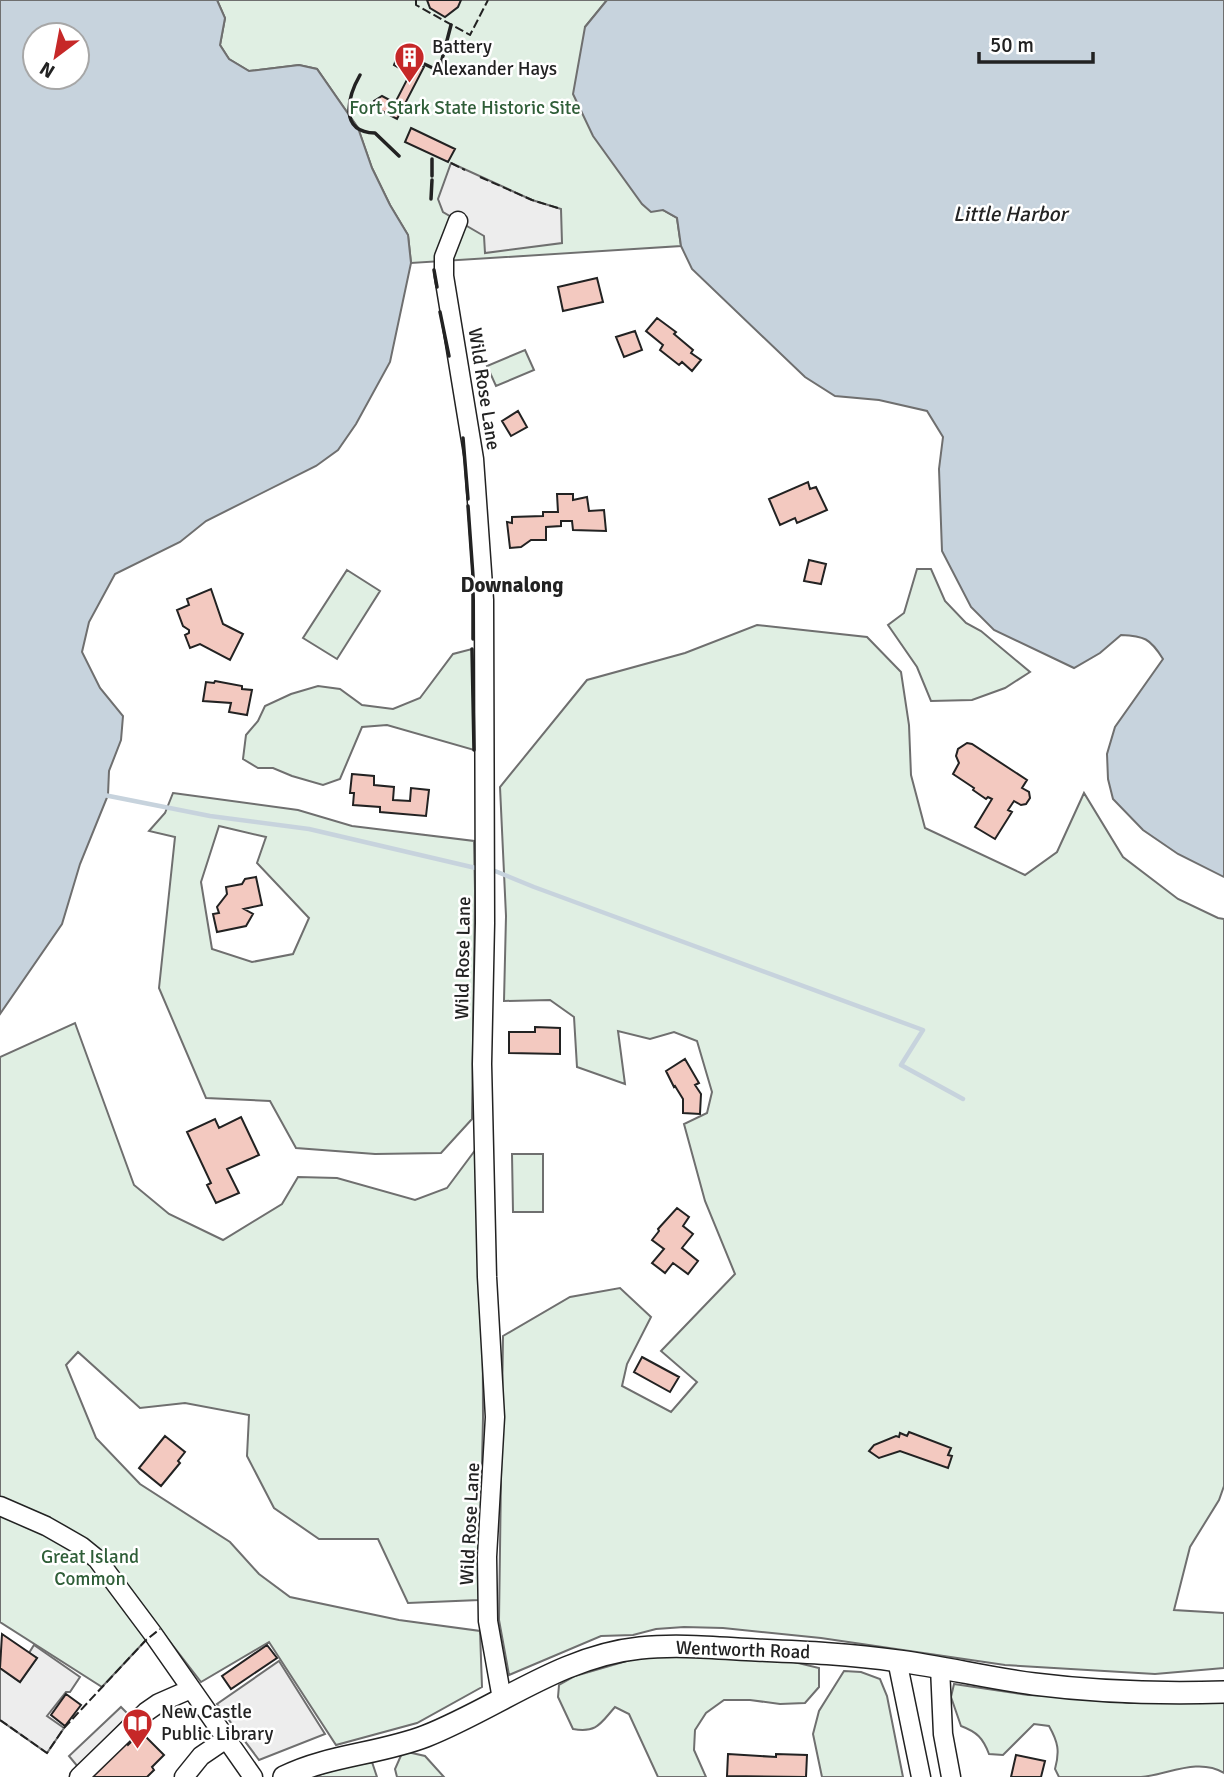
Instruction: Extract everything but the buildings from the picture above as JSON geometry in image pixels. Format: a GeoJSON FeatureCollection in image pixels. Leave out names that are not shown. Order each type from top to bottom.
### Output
{"type":"FeatureCollection","features":[{"type":"Feature","properties":{"kind":"main road","name":"Wentworth Road"},"geometry":{"type":"LineString","coordinates":[[284,1777],[322,1763],[424,1737],[564,1669],[596,1656],[639,1648],[709,1647],[833,1654],[897,1660],[1000,1679],[1070,1688],[1146,1694],[1224,1692]]}},
{"type":"Feature","properties":{"kind":"street","name":"Wild Rose Lane"},"geometry":{"type":"LineString","coordinates":[[458,221],[444,257],[444,276],[474,459],[484,600],[485,923],[482,1064],[487,1278],[495,1417],[487,1570],[488,1621],[502,1699]]}},
{"type":"Feature","properties":{"kind":"street"},"geometry":{"type":"LineString","coordinates":[[0,1506],[46,1526],[81,1546],[97,1559],[253,1777]]}},
{"type":"Feature","properties":{"kind":"street"},"geometry":{"type":"LineString","coordinates":[[897,1660],[921,1777]]}},
{"type":"Feature","properties":{"kind":"street"},"geometry":{"type":"LineString","coordinates":[[940,1667],[943,1734],[951,1777]]}},
{"type":"Feature","properties":{"kind":"street"},"geometry":{"type":"LineString","coordinates":[[79,1777],[146,1713],[159,1703],[191,1689]]}},
{"type":"Feature","properties":{"kind":"street"},"geometry":{"type":"LineString","coordinates":[[184,1777],[201,1756],[226,1739]]}},
{"type":"Feature","properties":{"kind":"green space","name":"Fort Stark State Historic Site"},"geometry":{"type":"Polygon","coordinates":[[[217,0],[607,0],[585,27],[663,210],[677,218],[681,246],[411,263],[408,235],[372,168],[358,128],[317,69],[299,65],[249,71],[229,59],[220,45],[225,18],[217,0]]]}},
{"type":"Feature","properties":{"kind":"green space"},"geometry":{"type":"Polygon","coordinates":[[[525,350],[534,370],[496,386],[487,366],[525,350]]]}},
{"type":"Feature","properties":{"kind":"green space"},"geometry":{"type":"Polygon","coordinates":[[[917,569],[931,569],[945,601],[966,623],[981,631],[1030,672],[1005,688],[972,700],[931,701],[917,667],[888,625],[904,613],[917,569]]]}},
{"type":"Feature","properties":{"kind":"green space"},"geometry":{"type":"Polygon","coordinates":[[[347,570],[380,591],[337,659],[303,638],[347,570]]]}},
{"type":"Feature","properties":{"kind":"green space"},"geometry":{"type":"Polygon","coordinates":[[[757,625],[867,637],[901,672],[909,725],[911,775],[925,828],[1025,875],[1057,852],[1084,793],[1123,857],[1178,899],[1224,919],[1224,1486],[1219,1500],[1190,1547],[1174,1610],[1224,1613],[1224,1668],[1155,1674],[1005,1665],[821,1638],[723,1628],[684,1627],[656,1629],[633,1635],[601,1636],[509,1675],[499,1620],[503,1336],[570,1297],[620,1288],[651,1317],[627,1364],[622,1386],[671,1412],[697,1382],[661,1351],[735,1274],[705,1201],[684,1124],[707,1113],[712,1092],[697,1041],[674,1032],[650,1039],[618,1031],[625,1084],[577,1067],[574,1017],[550,1000],[504,1001],[506,916],[500,787],[587,680],[685,653],[757,625]]]}},
{"type":"Feature","properties":{"kind":"green space"},"geometry":{"type":"Polygon","coordinates":[[[472,649],[474,750],[387,725],[362,727],[340,779],[323,785],[273,768],[258,768],[243,759],[246,735],[258,721],[265,706],[318,686],[340,689],[362,705],[393,709],[420,698],[453,654],[472,649]]]}},
{"type":"Feature","properties":{"kind":"green space"},"geometry":{"type":"Polygon","coordinates":[[[173,793],[298,810],[352,826],[474,841],[472,1119],[441,1153],[375,1154],[296,1148],[270,1101],[206,1098],[159,988],[175,837],[149,831],[165,813],[173,793]],[[219,826],[201,882],[212,949],[252,962],[293,954],[309,918],[257,863],[266,837],[219,826]]]}},
{"type":"Feature","properties":{"kind":"green space","name":"Great Island Common"},"geometry":{"type":"Polygon","coordinates":[[[75,1023],[134,1185],[169,1214],[223,1240],[282,1204],[298,1177],[337,1178],[415,1200],[447,1188],[482,1141],[483,1418],[479,1600],[408,1603],[378,1539],[319,1539],[274,1508],[247,1456],[249,1415],[185,1403],[140,1408],[78,1352],[66,1365],[96,1438],[140,1484],[230,1542],[259,1574],[290,1597],[399,1620],[480,1631],[482,1687],[417,1723],[336,1745],[269,1642],[201,1682],[160,1629],[146,1640],[102,1687],[0,1622],[0,1057],[75,1023]]]}},
{"type":"Feature","properties":{"kind":"green space"},"geometry":{"type":"Polygon","coordinates":[[[512,1154],[543,1154],[543,1212],[513,1212],[512,1154]]]}},
{"type":"Feature","properties":{"kind":"green space"},"geometry":{"type":"Polygon","coordinates":[[[647,1655],[794,1662],[819,1668],[819,1687],[805,1703],[724,1700],[706,1713],[695,1730],[694,1750],[706,1777],[658,1777],[629,1714],[615,1707],[597,1726],[588,1730],[573,1729],[558,1697],[559,1685],[575,1676],[647,1655]]]}},
{"type":"Feature","properties":{"kind":"green space"},"geometry":{"type":"Polygon","coordinates":[[[844,1671],[861,1672],[880,1679],[887,1696],[903,1777],[822,1777],[813,1734],[819,1711],[844,1671]]]}},
{"type":"Feature","properties":{"kind":"green space"},"geometry":{"type":"Polygon","coordinates":[[[954,1684],[1028,1695],[1091,1697],[1129,1703],[1224,1703],[1224,1773],[1214,1768],[1193,1767],[1141,1777],[1059,1777],[1055,1769],[1057,1747],[1052,1732],[1049,1726],[1034,1724],[1003,1755],[989,1754],[979,1736],[961,1726],[951,1697],[954,1684]]]}},
{"type":"Feature","properties":{"kind":"green space"},"geometry":{"type":"Polygon","coordinates":[[[403,1751],[425,1756],[444,1777],[397,1777],[395,1769],[403,1751]]]}},
{"type":"Feature","properties":{"kind":"green space"},"geometry":{"type":"Polygon","coordinates":[[[372,1762],[377,1777],[314,1777],[338,1768],[372,1762]]]}},
{"type":"Feature","properties":{"kind":"shaded area"},"geometry":{"type":"Polygon","coordinates":[[[451,163],[532,200],[561,209],[562,243],[485,253],[484,236],[443,212],[438,199],[451,163]]]}},
{"type":"Feature","properties":{"kind":"shaded area"},"geometry":{"type":"Polygon","coordinates":[[[34,1645],[80,1677],[47,1716],[64,1728],[47,1753],[0,1720],[0,1668],[20,1682],[37,1658],[29,1653],[34,1645]]]}},
{"type":"Feature","properties":{"kind":"shaded area"},"geometry":{"type":"Polygon","coordinates":[[[279,1661],[325,1734],[259,1760],[217,1704],[279,1661]]]}},
{"type":"Feature","properties":{"kind":"shaded area"},"geometry":{"type":"Polygon","coordinates":[[[121,1707],[129,1715],[78,1767],[69,1756],[121,1707]]]}},
{"type":"Feature","properties":{"kind":"water"},"geometry":{"type":"Polygon","coordinates":[[[0,0],[217,0],[225,18],[220,45],[229,59],[249,71],[299,65],[317,69],[358,128],[372,168],[408,235],[411,263],[390,362],[356,424],[338,450],[316,466],[206,521],[180,542],[115,574],[89,622],[82,652],[100,688],[123,716],[121,740],[109,771],[108,795],[80,864],[62,924],[0,1014],[0,0]]]}},
{"type":"Feature","properties":{"kind":"water","name":"Little Harbor"},"geometry":{"type":"Polygon","coordinates":[[[607,0],[1224,0],[1224,877],[1178,854],[1143,830],[1113,799],[1108,779],[1107,754],[1115,727],[1163,659],[1150,642],[1141,637],[1121,635],[1100,653],[1074,668],[994,630],[971,607],[942,551],[939,469],[943,437],[927,411],[879,400],[835,396],[805,377],[692,269],[681,246],[677,218],[663,210],[651,212],[642,204],[593,136],[573,94],[585,27],[607,0]]]}},
{"type":"Feature","properties":{"kind":"waterway"},"geometry":{"type":"LineString","coordinates":[[104,795],[210,816],[309,829],[480,869]]}},
{"type":"Feature","properties":{"kind":"waterway"},"geometry":{"type":"LineString","coordinates":[[495,871],[923,1030],[901,1065],[963,1099]]}},
{"type":"Feature","properties":{"kind":"fence"},"geometry":{"type":"LineString","coordinates":[[416,0],[416,5],[470,35],[488,0]]}},
{"type":"Feature","properties":{"kind":"fence"},"geometry":{"type":"LineString","coordinates":[[451,163],[465,170]]}},
{"type":"Feature","properties":{"kind":"fence"},"geometry":{"type":"LineString","coordinates":[[480,177],[532,200],[561,209]]}},
{"type":"Feature","properties":{"kind":"fence"},"geometry":{"type":"LineString","coordinates":[[0,1720],[47,1753],[64,1728],[146,1640],[160,1629]]}},
{"type":"Feature","properties":{"kind":"wall"},"geometry":{"type":"LineString","coordinates":[[416,60],[439,71],[451,25]]}},
{"type":"Feature","properties":{"kind":"wall"},"geometry":{"type":"LineString","coordinates":[[360,75],[350,102],[351,120],[363,131],[375,133],[399,156]]}},
{"type":"Feature","properties":{"kind":"wall"},"geometry":{"type":"LineString","coordinates":[[432,159],[432,176]]}},
{"type":"Feature","properties":{"kind":"wall"},"geometry":{"type":"LineString","coordinates":[[431,199],[432,180]]}},
{"type":"Feature","properties":{"kind":"wall"},"geometry":{"type":"LineString","coordinates":[[434,270],[437,287]]}},
{"type":"Feature","properties":{"kind":"wall"},"geometry":{"type":"LineString","coordinates":[[440,312],[449,356]]}},
{"type":"Feature","properties":{"kind":"wall"},"geometry":{"type":"LineString","coordinates":[[463,438],[468,499]]}},
{"type":"Feature","properties":{"kind":"wall"},"geometry":{"type":"LineString","coordinates":[[468,506],[473,576],[473,639]]}},
{"type":"Feature","properties":{"kind":"wall"},"geometry":{"type":"LineString","coordinates":[[472,649],[474,750]]}},
{"type":"Feature","properties":{"kind":"place","name":"Battery Alexander Hays"},"geometry":{"type":"Point","coordinates":[409,85]}},
{"type":"Feature","properties":{"kind":"place","name":"New Castle Public Library"},"geometry":{"type":"Point","coordinates":[138,1750]}},
{"type":"Feature","properties":{"kind":"district","name":"Downalong"},"geometry":{"type":"Point","coordinates":[512,585]}}]}
